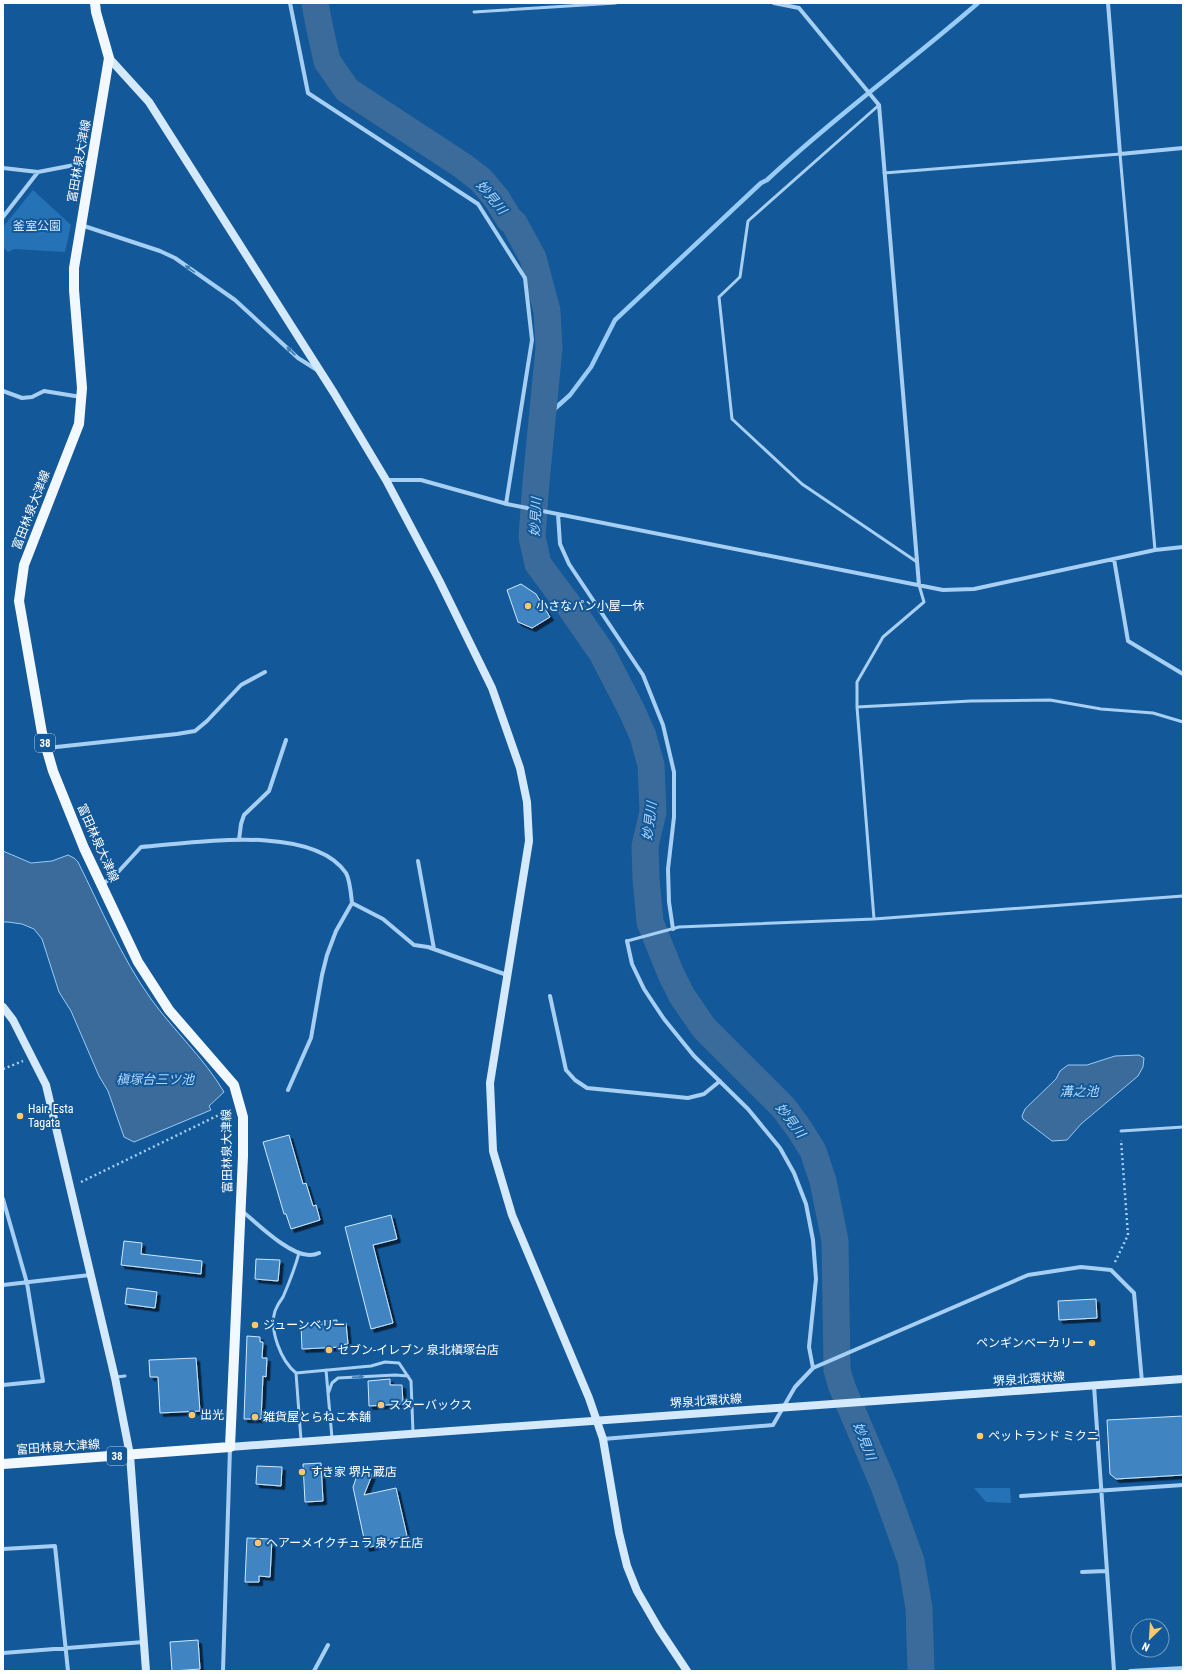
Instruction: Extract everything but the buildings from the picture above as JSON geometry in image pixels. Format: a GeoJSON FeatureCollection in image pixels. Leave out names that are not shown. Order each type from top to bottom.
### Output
{"type":"FeatureCollection","features":[{"type":"Feature","properties":{"kind":"main road","name":"富田林泉大津線"},"geometry":{"type":"LineString","coordinates":[[3,1464],[230,1447],[240,1210],[242,1117],[234,1085],[169,1010],[138,962],[84,848],[56,778],[42,733],[19,601],[24,565],[79,424],[82,388],[74,290],[74,268],[109,58],[96,12],[95,3]]}},
{"type":"Feature","properties":{"kind":"street"},"geometry":{"type":"LineString","coordinates":[[290,3],[308,93],[478,204],[525,278],[532,340],[506,504]]}},
{"type":"Feature","properties":{"kind":"street"},"geometry":{"type":"LineString","coordinates":[[774,3],[799,8],[879,105],[919,584]]}},
{"type":"Feature","properties":{"kind":"street"},"geometry":{"type":"LineString","coordinates":[[1108,3],[1120,154],[1183,148]]}},
{"type":"Feature","properties":{"kind":"street"},"geometry":{"type":"LineString","coordinates":[[109,58],[149,102],[322,374],[386,480],[439,580],[492,688],[520,768],[527,802],[529,840],[490,1083],[493,1151],[512,1215],[589,1398],[602,1439],[619,1533],[627,1566],[637,1591],[659,1629],[687,1671]]}},
{"type":"Feature","properties":{"kind":"street"},"geometry":{"type":"LineString","coordinates":[[3,168],[38,172],[92,162]]}},
{"type":"Feature","properties":{"kind":"street"},"geometry":{"type":"LineString","coordinates":[[3,217],[38,172]]}},
{"type":"Feature","properties":{"kind":"street"},"geometry":{"type":"LineString","coordinates":[[81,226],[160,251],[175,258],[235,300],[298,358],[322,374]]}},
{"type":"Feature","properties":{"kind":"street"},"geometry":{"type":"LineString","coordinates":[[3,391],[22,398],[32,397],[44,391],[81,397]]}},
{"type":"Feature","properties":{"kind":"street"},"geometry":{"type":"LineString","coordinates":[[386,480],[421,480],[506,504],[919,584],[943,590],[974,590],[1155,550],[1183,547]]}},
{"type":"Feature","properties":{"kind":"street"},"geometry":{"type":"LineString","coordinates":[[558,514],[560,544],[569,564],[643,675],[663,725],[674,772],[674,817],[668,869],[669,902],[673,929]]}},
{"type":"Feature","properties":{"kind":"street"},"geometry":{"type":"LineString","coordinates":[[1114,559],[1128,641],[1183,674]]}},
{"type":"Feature","properties":{"kind":"street"},"geometry":{"type":"LineString","coordinates":[[46,748],[195,731],[207,721],[241,685],[265,672]]}},
{"type":"Feature","properties":{"kind":"street"},"geometry":{"type":"LineString","coordinates":[[239,840],[240,824],[244,815],[269,791],[286,740]]}},
{"type":"Feature","properties":{"kind":"street"},"geometry":{"type":"LineString","coordinates":[[102,885],[119,871],[141,847],[249,839],[288,842],[313,849],[335,861],[347,874],[352,903],[336,931],[327,955],[311,1038],[288,1090]]}},
{"type":"Feature","properties":{"kind":"street"},"geometry":{"type":"LineString","coordinates":[[418,861],[434,949]]}},
{"type":"Feature","properties":{"kind":"street"},"geometry":{"type":"LineString","coordinates":[[352,903],[383,919],[414,945],[434,949],[507,975]]}},
{"type":"Feature","properties":{"kind":"street"},"geometry":{"type":"LineString","coordinates":[[626,941],[632,964],[644,989],[664,1019],[694,1056],[748,1109],[780,1148],[794,1173],[806,1204],[813,1240],[816,1279],[809,1347],[813,1368]]}},
{"type":"Feature","properties":{"kind":"street"},"geometry":{"type":"LineString","coordinates":[[550,996],[566,1070],[575,1080],[587,1088],[688,1098],[704,1094],[720,1081]]}},
{"type":"Feature","properties":{"kind":"street"},"geometry":{"type":"LineString","coordinates":[[3,1007],[13,1020],[46,1085],[69,1188],[115,1378],[130,1455],[146,1671]]}},
{"type":"Feature","properties":{"kind":"street"},"geometry":{"type":"LineString","coordinates":[[3,1200],[27,1283],[43,1381],[3,1385]]}},
{"type":"Feature","properties":{"kind":"street"},"geometry":{"type":"LineString","coordinates":[[240,1210],[286,1246],[299,1253],[309,1255],[320,1253]]}},
{"type":"Feature","properties":{"kind":"street"},"geometry":{"type":"LineString","coordinates":[[602,1439],[773,1425],[795,1386],[813,1368],[1028,1275],[1081,1267],[1111,1270],[1134,1293],[1142,1382]]}},
{"type":"Feature","properties":{"kind":"street"},"geometry":{"type":"LineString","coordinates":[[3,1284],[27,1283],[91,1275]]}},
{"type":"Feature","properties":{"kind":"street","name":"堺泉北環状線"},"geometry":{"type":"LineString","coordinates":[[230,1447],[1183,1379]]}},
{"type":"Feature","properties":{"kind":"street"},"geometry":{"type":"LineString","coordinates":[[1094,1386],[1114,1671]]}},
{"type":"Feature","properties":{"kind":"street"},"geometry":{"type":"LineString","coordinates":[[223,1671],[230,1447]]}},
{"type":"Feature","properties":{"kind":"street"},"geometry":{"type":"LineString","coordinates":[[1021,1496],[1183,1485]]}},
{"type":"Feature","properties":{"kind":"street"},"geometry":{"type":"LineString","coordinates":[[3,1549],[56,1546],[68,1671]]}},
{"type":"Feature","properties":{"kind":"street"},"geometry":{"type":"LineString","coordinates":[[1082,1572],[1106,1571]]}},
{"type":"Feature","properties":{"kind":"street"},"geometry":{"type":"LineString","coordinates":[[3,1653],[144,1642]]}},
{"type":"Feature","properties":{"kind":"street"},"geometry":{"type":"LineString","coordinates":[[314,1671],[328,1645]]}},
{"type":"Feature","properties":{"kind":"street"},"geometry":{"type":"LineString","coordinates":[[1130,1671],[1183,1668]]}},
{"type":"Feature","properties":{"kind":"lane"},"geometry":{"type":"LineString","coordinates":[[474,12],[616,3]]}},
{"type":"Feature","properties":{"kind":"lane"},"geometry":{"type":"LineString","coordinates":[[879,105],[748,221],[740,277],[719,297],[732,419],[802,484],[917,562]]}},
{"type":"Feature","properties":{"kind":"lane"},"geometry":{"type":"LineString","coordinates":[[884,173],[1120,154],[1155,550]]}},
{"type":"Feature","properties":{"kind":"lane"},"geometry":{"type":"LineString","coordinates":[[874,919],[857,707],[857,682],[883,637],[924,602],[919,584]]}},
{"type":"Feature","properties":{"kind":"lane"},"geometry":{"type":"LineString","coordinates":[[857,707],[971,701],[1050,700],[1101,709],[1153,712],[1183,722]]}},
{"type":"Feature","properties":{"kind":"lane"},"geometry":{"type":"LineString","coordinates":[[626,941],[679,927],[874,919],[1183,896]]}},
{"type":"Feature","properties":{"kind":"lane"},"geometry":{"type":"LineString","coordinates":[[1121,1131],[1183,1127]]}},
{"type":"Feature","properties":{"kind":"lane"},"geometry":{"type":"LineString","coordinates":[[299,1253],[295,1268],[275,1311],[274,1330],[280,1351],[288,1366],[296,1373],[301,1442]]}},
{"type":"Feature","properties":{"kind":"lane"},"geometry":{"type":"LineString","coordinates":[[296,1373],[371,1366],[384,1362],[399,1363],[411,1381],[413,1434]]}},
{"type":"Feature","properties":{"kind":"lane"},"geometry":{"type":"LineString","coordinates":[[326,1370],[332,1440]]}},
{"type":"Feature","properties":{"kind":"lane"},"geometry":{"type":"LineString","coordinates":[[328,1394],[332,1383],[338,1378],[395,1375],[408,1376]]}},
{"type":"Feature","properties":{"kind":"lane"},"geometry":{"type":"LineString","coordinates":[[115,1378],[125,1376]]}},
{"type":"Feature","properties":{"kind":"path"},"geometry":{"type":"LineString","coordinates":[[3,1069],[32,1057]]}},
{"type":"Feature","properties":{"kind":"path"},"geometry":{"type":"LineString","coordinates":[[69,1188],[221,1113]]}},
{"type":"Feature","properties":{"kind":"path"},"geometry":{"type":"LineString","coordinates":[[1111,1270],[1128,1235],[1121,1131]]}},
{"type":"Feature","properties":{"kind":"green space","name":"釜室公園"},"geometry":{"type":"Polygon","coordinates":[[[33,190],[71,225],[65,252],[14,249],[8,252],[3,247],[3,227],[33,190]]]}},
{"type":"Feature","properties":{"kind":"green space"},"geometry":{"type":"Polygon","coordinates":[[[974,1488],[1010,1488],[1011,1503],[986,1502],[974,1488]]]}},
{"type":"Feature","properties":{"kind":"water","name":"槇塚台三ツ池"},"geometry":{"type":"Polygon","coordinates":[[[3,851],[31,863],[52,861],[68,855],[78,862],[103,914],[140,983],[160,1011],[198,1056],[224,1092],[209,1106],[211,1110],[134,1142],[124,1137],[108,1091],[99,1076],[71,1011],[59,992],[42,939],[34,929],[22,924],[3,922],[3,851]]]}},
{"type":"Feature","properties":{"kind":"water","name":"溝之池"},"geometry":{"type":"Polygon","coordinates":[[[1139,1055],[1144,1058],[1143,1067],[1138,1076],[1081,1124],[1067,1140],[1052,1141],[1023,1119],[1022,1116],[1025,1109],[1056,1079],[1060,1071],[1068,1065],[1087,1065],[1115,1056],[1139,1055]]]}},
{"type":"Feature","properties":{"kind":"waterway","name":"妙見川"},"geometry":{"type":"LineString","coordinates":[[315,3],[327,61],[347,90],[463,166],[481,180],[497,199],[509,219],[514,223],[533,258],[547,311],[549,348],[532,537],[538,564],[602,653],[632,711],[643,736],[651,765],[653,812],[645,846],[650,922],[671,974],[682,996],[704,1028],[784,1108],[813,1151],[823,1181],[835,1241],[837,1370],[842,1387],[884,1486],[911,1561],[919,1608],[921,1671]]}},
{"type":"Feature","properties":{"kind":"waterway"},"geometry":{"type":"LineString","coordinates":[[541,421],[570,395],[591,367],[615,320],[761,183],[767,180],[845,112],[978,3]]}},
{"type":"Feature","properties":{"kind":"place","name":"小さなパン小屋一休"},"geometry":{"type":"Point","coordinates":[528,606]}},
{"type":"Feature","properties":{"kind":"place","name":"Hair. Esta Tagata"},"geometry":{"type":"Point","coordinates":[20,1116]}},
{"type":"Feature","properties":{"kind":"place","name":"ジューンベリー"},"geometry":{"type":"Point","coordinates":[255,1325]}},
{"type":"Feature","properties":{"kind":"place","name":"ペンギンベーカリー"},"geometry":{"type":"Point","coordinates":[1092,1343]}},
{"type":"Feature","properties":{"kind":"place","name":"セブン-イレブン 泉北槇塚台店"},"geometry":{"type":"Point","coordinates":[329,1350]}},
{"type":"Feature","properties":{"kind":"place","name":"スターバックス"},"geometry":{"type":"Point","coordinates":[381,1405]}},
{"type":"Feature","properties":{"kind":"place","name":"出光"},"geometry":{"type":"Point","coordinates":[192,1415]}},
{"type":"Feature","properties":{"kind":"place","name":"雑貨屋とらねこ本舗"},"geometry":{"type":"Point","coordinates":[255,1417]}},
{"type":"Feature","properties":{"kind":"place","name":"ペットランド ミクニ"},"geometry":{"type":"Point","coordinates":[980,1436]}},
{"type":"Feature","properties":{"kind":"place","name":"すき家 堺片蔵店"},"geometry":{"type":"Point","coordinates":[302,1472]}},
{"type":"Feature","properties":{"kind":"place","name":"ヘアーメイクチュラ 泉ヶ丘店"},"geometry":{"type":"Point","coordinates":[258,1543]}}]}
